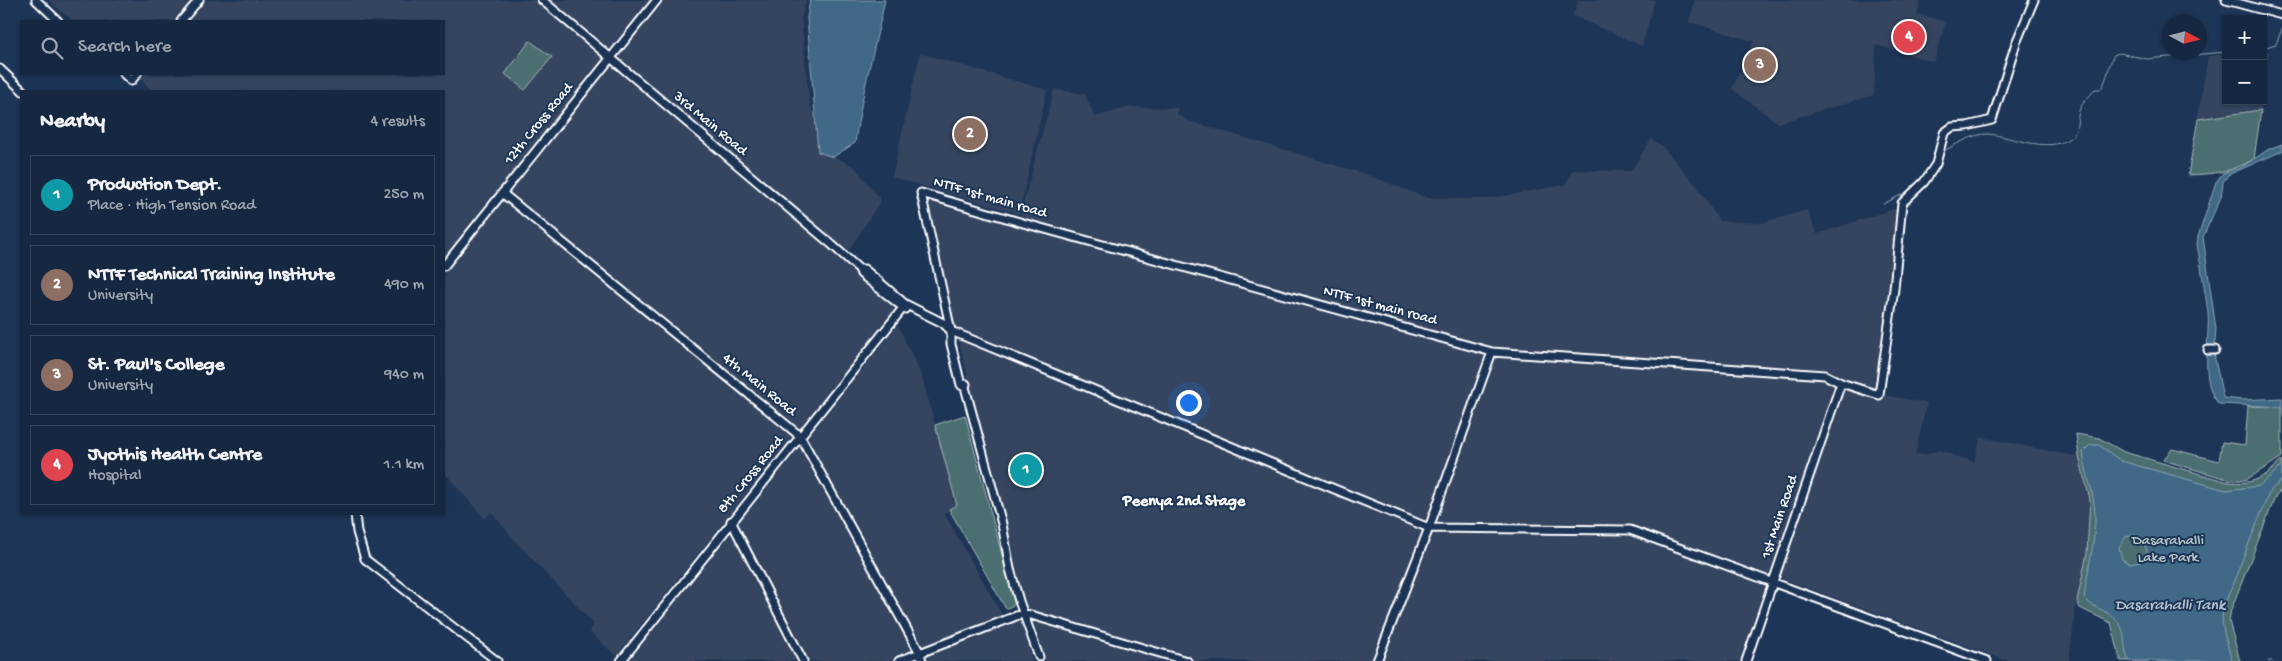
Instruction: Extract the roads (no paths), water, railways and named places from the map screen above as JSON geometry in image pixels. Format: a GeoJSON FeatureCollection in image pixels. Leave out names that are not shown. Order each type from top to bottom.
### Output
{"type":"FeatureCollection","features":[{"type":"Feature","properties":{"kind":"street"},"geometry":{"type":"LineString","coordinates":[[36,0],[57,20]]}},
{"type":"Feature","properties":{"kind":"street"},"geometry":{"type":"LineString","coordinates":[[182,20],[199,0]]}},
{"type":"Feature","properties":{"kind":"street","name":"3rd Main Road"},"geometry":{"type":"LineString","coordinates":[[542,0],[859,269],[861,274],[903,308],[948,329]]}},
{"type":"Feature","properties":{"kind":"street","name":"12th Cross Road"},"geometry":{"type":"LineString","coordinates":[[445,265],[657,0]]}},
{"type":"Feature","properties":{"kind":"street","name":"NTTF 1st main road"},"geometry":{"type":"LineString","coordinates":[[948,329],[921,192],[1023,223],[1492,352],[1825,375],[1841,383],[1879,395],[1894,290],[1902,203],[1924,182],[1936,164],[1944,133],[1952,127],[1967,126],[1992,120],[2016,43],[2034,0]]}},
{"type":"Feature","properties":{"kind":"street"},"geometry":{"type":"LineString","coordinates":[[2226,0],[2282,15]]}},
{"type":"Feature","properties":{"kind":"street"},"geometry":{"type":"LineString","coordinates":[[0,69],[22,90]]}},
{"type":"Feature","properties":{"kind":"street"},"geometry":{"type":"LineString","coordinates":[[125,75],[131,81],[136,75]]}},
{"type":"Feature","properties":{"kind":"street","name":"4th Main Road"},"geometry":{"type":"LineString","coordinates":[[502,193],[800,436],[921,657]]}},
{"type":"Feature","properties":{"kind":"street","name":"3rd Main Road"},"geometry":{"type":"LineString","coordinates":[[859,269],[864,269],[905,304],[943,323],[948,329]]}},
{"type":"Feature","properties":{"kind":"street","name":"8th Cross Road"},"geometry":{"type":"LineString","coordinates":[[621,661],[903,308]]}},
{"type":"Feature","properties":{"kind":"street"},"geometry":{"type":"LineString","coordinates":[[948,329],[1002,524],[1016,593],[1026,613],[1040,659]]}},
{"type":"Feature","properties":{"kind":"street"},"geometry":{"type":"LineString","coordinates":[[948,329],[1429,528],[1630,530],[1987,661]]}},
{"type":"Feature","properties":{"kind":"street"},"geometry":{"type":"LineString","coordinates":[[1377,661],[1429,528],[1492,352]]}},
{"type":"Feature","properties":{"kind":"street","name":"1st Main Road"},"geometry":{"type":"LineString","coordinates":[[1746,661],[1841,383]]}},
{"type":"Feature","properties":{"kind":"street"},"geometry":{"type":"LineString","coordinates":[[355,515],[357,532],[365,558],[497,661]]}},
{"type":"Feature","properties":{"kind":"street"},"geometry":{"type":"LineString","coordinates":[[731,521],[803,661]]}},
{"type":"Feature","properties":{"kind":"street"},"geometry":{"type":"LineString","coordinates":[[899,661],[921,657],[1026,613],[1187,661]]}},
{"type":"Feature","properties":{"kind":"water"},"geometry":{"type":"Polygon","coordinates":[[[810,0],[885,0],[864,89],[855,143],[833,157],[818,152],[807,18],[810,0]]]}},
{"type":"Feature","properties":{"kind":"water"},"geometry":{"type":"Polygon","coordinates":[[[2282,144],[2282,151],[2228,175],[2223,182],[2221,197],[2203,237],[2216,329],[2214,354],[2223,398],[2242,400],[2282,398],[2282,407],[2219,404],[2209,385],[2207,373],[2208,313],[2197,244],[2198,237],[2216,182],[2223,173],[2240,168],[2269,149],[2282,144]]]}},
{"type":"Feature","properties":{"kind":"water","name":"Dasarahalli Tank"},"geometry":{"type":"Polygon","coordinates":[[[2090,445],[2099,445],[2121,461],[2226,490],[2259,486],[2282,466],[2282,480],[2270,491],[2223,608],[2223,629],[2232,661],[2129,661],[2123,630],[2118,621],[2084,598],[2093,545],[2095,513],[2083,452],[2090,445]],[[2135,535],[2126,537],[2119,547],[2122,559],[2130,564],[2140,562],[2147,551],[2143,540],[2135,535]]]}},
{"type":"Feature","properties":{"kind":"waterway"},"geometry":{"type":"LineString","coordinates":[[2267,47],[2276,44],[2282,29]]}},
{"type":"Feature","properties":{"kind":"waterway"},"geometry":{"type":"LineString","coordinates":[[1941,153],[1964,140],[1983,134],[2044,145],[2066,141],[2075,132],[2079,111],[2082,106],[2095,89],[2101,89],[2110,63],[2114,55],[2119,53],[2147,59],[2222,52]]}},
{"type":"Feature","properties":{"kind":"waterway"},"geometry":{"type":"LineString","coordinates":[[1883,204],[1911,190]]}},
{"type":"Feature","properties":{"kind":"place","name":"Jyothis Health Centre"},"geometry":{"type":"Point","coordinates":[1909,37]}},
{"type":"Feature","properties":{"kind":"place","name":"St. Paul's College"},"geometry":{"type":"Point","coordinates":[1760,65]}},
{"type":"Feature","properties":{"kind":"place","name":"NTTF Technical Training Institute"},"geometry":{"type":"Point","coordinates":[970,134]}},
{"type":"Feature","properties":{"kind":"place","name":"Production Dept."},"geometry":{"type":"Point","coordinates":[1026,470]}},
{"type":"Feature","properties":{"kind":"district","name":"Peenya 2nd Stage"},"geometry":{"type":"Point","coordinates":[1184,502]}},
{"type":"Feature","properties":{"kind":"park label","name":"Dasarahalli Lake Park"},"geometry":{"type":"Point","coordinates":[2168,550]}}]}
